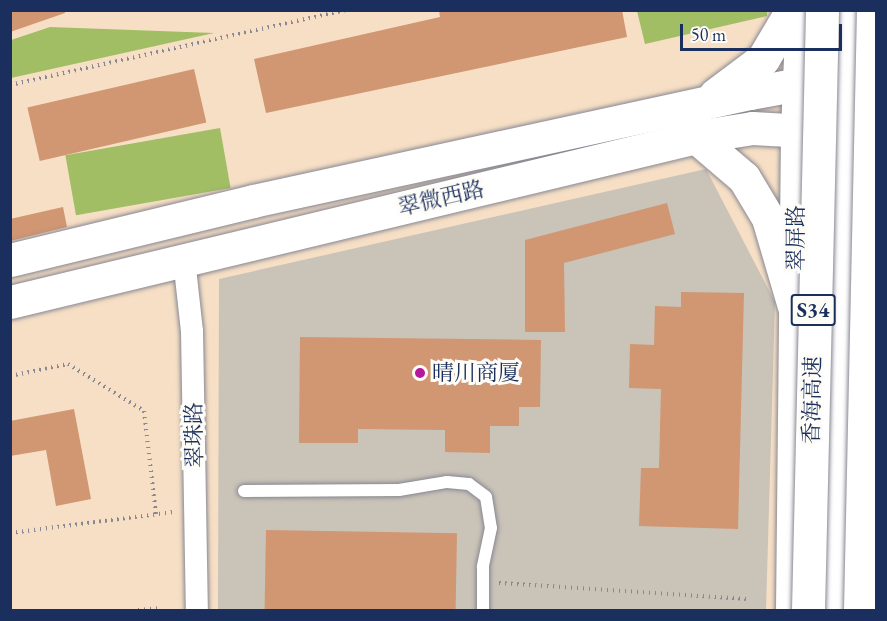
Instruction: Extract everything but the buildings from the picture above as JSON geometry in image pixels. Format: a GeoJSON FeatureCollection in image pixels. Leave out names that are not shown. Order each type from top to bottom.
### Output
{"type":"FeatureCollection","features":[{"type":"Feature","properties":{"kind":"main road"},"geometry":{"type":"LineString","coordinates":[[792,10],[774,44],[746,75],[693,122],[744,178],[768,218],[796,313]]}},
{"type":"Feature","properties":{"kind":"main road","name":"翠屏路"},"geometry":{"type":"LineString","coordinates":[[792,610],[797,132],[802,10]]}},
{"type":"Feature","properties":{"kind":"main road","name":"香海高速"},"geometry":{"type":"LineString","coordinates":[[808,610],[822,10]]}},
{"type":"Feature","properties":{"kind":"main road","name":"翠屏路"},"geometry":{"type":"LineString","coordinates":[[834,610],[845,10]]}},
{"type":"Feature","properties":{"kind":"main road","name":"S34"},"geometry":{"type":"LineString","coordinates":[[860,610],[873,10]]}},
{"type":"Feature","properties":{"kind":"main road","name":"翠微西路"},"geometry":{"type":"LineString","coordinates":[[10,302],[184,259],[693,122],[799,84],[876,84]]}},
{"type":"Feature","properties":{"kind":"main road","name":"翠微西路"},"geometry":{"type":"LineString","coordinates":[[10,260],[253,201],[693,122],[797,132],[876,135]]}},
{"type":"Feature","properties":{"kind":"street","name":"翠珠路"},"geometry":{"type":"LineString","coordinates":[[184,259],[192,332],[197,610]]}},
{"type":"Feature","properties":{"kind":"lane"},"geometry":{"type":"LineString","coordinates":[[244,491],[399,490],[447,482],[469,484],[486,497],[491,528],[483,582],[483,610]]}},
{"type":"Feature","properties":{"kind":"path"},"geometry":{"type":"LineString","coordinates":[[10,85],[346,10]]}},
{"type":"Feature","properties":{"kind":"path"},"geometry":{"type":"LineString","coordinates":[[10,376],[68,364],[144,411],[156,514]]}},
{"type":"Feature","properties":{"kind":"path"},"geometry":{"type":"LineString","coordinates":[[10,533],[195,510]]}},
{"type":"Feature","properties":{"kind":"path"},"geometry":{"type":"LineString","coordinates":[[483,582],[747,599]]}},
{"type":"Feature","properties":{"kind":"path"},"geometry":{"type":"LineString","coordinates":[[138,610],[161,608]]}},
{"type":"Feature","properties":{"kind":"shaded area"},"geometry":{"type":"Polygon","coordinates":[[[706,169],[775,302],[766,610],[218,610],[219,279],[706,169]]]}},
{"type":"Feature","properties":{"kind":"green space"},"geometry":{"type":"Polygon","coordinates":[[[767,10],[767,16],[645,44],[637,11],[767,10]]]}},
{"type":"Feature","properties":{"kind":"green space"},"geometry":{"type":"Polygon","coordinates":[[[50,27],[214,33],[11,78],[11,40],[50,27]]]}},
{"type":"Feature","properties":{"kind":"green space"},"geometry":{"type":"Polygon","coordinates":[[[220,128],[231,188],[76,215],[65,155],[220,128]]]}},
{"type":"Feature","properties":{"kind":"place","name":"晴川商厦"},"geometry":{"type":"Point","coordinates":[420,373]}}]}
